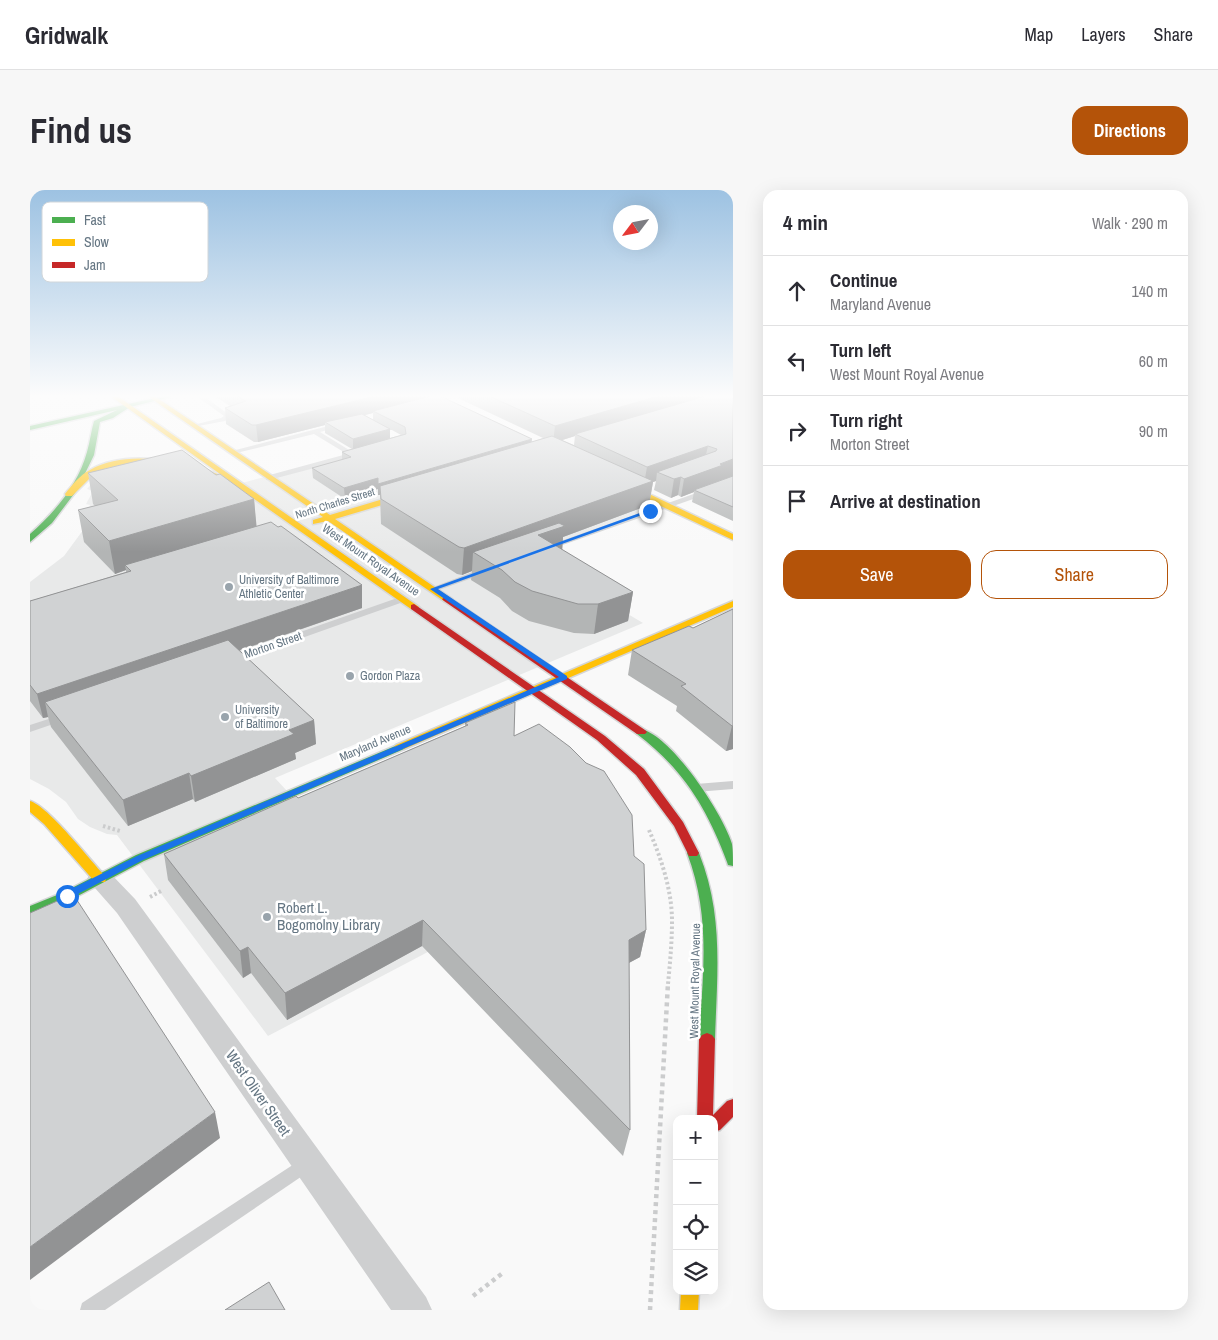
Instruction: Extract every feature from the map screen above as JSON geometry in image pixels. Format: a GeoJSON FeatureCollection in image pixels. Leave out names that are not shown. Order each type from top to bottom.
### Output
{"type":"FeatureCollection","features":[{"type":"Feature","properties":{"kind":"main road"},"geometry":{"type":"LineString","coordinates":[[30,539],[50,519],[69,494],[86,468],[92,447]]}},
{"type":"Feature","properties":{"kind":"main road"},"geometry":{"type":"LineString","coordinates":[[187,447],[243,487]]}},
{"type":"Feature","properties":{"kind":"main road","name":"West Mount Royal Avenue"},"geometry":{"type":"LineString","coordinates":[[225,447],[647,736],[674,759],[696,788],[720,829],[733,862]]}},
{"type":"Feature","properties":{"kind":"main road"},"geometry":{"type":"LineString","coordinates":[[69,494],[86,475],[96,469],[147,459],[184,464],[243,487]]}},
{"type":"Feature","properties":{"kind":"main road"},"geometry":{"type":"LineString","coordinates":[[602,474],[733,537]]}},
{"type":"Feature","properties":{"kind":"main road","name":"West Mount Royal Avenue"},"geometry":{"type":"LineString","coordinates":[[243,487],[602,738],[640,772],[680,825],[695,858],[705,889],[711,922],[704,1115]]}},
{"type":"Feature","properties":{"kind":"main road","name":"North Charles Street"},"geometry":{"type":"LineString","coordinates":[[285,531],[423,490]]}},
{"type":"Feature","properties":{"kind":"main road","name":"Maryland Avenue"},"geometry":{"type":"LineString","coordinates":[[30,912],[140,858],[534,691],[733,604]]}},
{"type":"Feature","properties":{"kind":"main road"},"geometry":{"type":"LineString","coordinates":[[696,788],[733,828]]}},
{"type":"Feature","properties":{"kind":"main road"},"geometry":{"type":"LineString","coordinates":[[30,805],[48,821],[100,879]]}},
{"type":"Feature","properties":{"kind":"main road"},"geometry":{"type":"LineString","coordinates":[[718,1121],[733,1106]]}},
{"type":"Feature","properties":{"kind":"main road"},"geometry":{"type":"LineString","coordinates":[[689,1310],[690,1295]]}},
{"type":"Feature","properties":{"kind":"street","name":"West Oliver Street"},"geometry":{"type":"LineString","coordinates":[[100,879],[126,906],[413,1310]]}},
{"type":"Feature","properties":{"kind":"lane"},"geometry":{"type":"LineString","coordinates":[[232,452],[250,447]]}},
{"type":"Feature","properties":{"kind":"lane"},"geometry":{"type":"LineString","coordinates":[[340,447],[353,455]]}},
{"type":"Feature","properties":{"kind":"lane"},"geometry":{"type":"LineString","coordinates":[[269,478],[369,450]]}},
{"type":"Feature","properties":{"kind":"lane"},"geometry":{"type":"LineString","coordinates":[[536,552],[733,482]]}},
{"type":"Feature","properties":{"kind":"lane"},"geometry":{"type":"LineString","coordinates":[[637,491],[652,486]]}},
{"type":"Feature","properties":{"kind":"lane"},"geometry":{"type":"LineString","coordinates":[[433,589],[499,565]]}},
{"type":"Feature","properties":{"kind":"lane","name":"Morton Street"},"geometry":{"type":"LineString","coordinates":[[217,664],[403,599]]}},
{"type":"Feature","properties":{"kind":"lane"},"geometry":{"type":"LineString","coordinates":[[30,729],[77,713]]}},
{"type":"Feature","properties":{"kind":"lane"},"geometry":{"type":"LineString","coordinates":[[696,788],[733,785]]}},
{"type":"Feature","properties":{"kind":"lane"},"geometry":{"type":"LineString","coordinates":[[89,1310],[308,1163]]}},
{"type":"Feature","properties":{"kind":"path"},"geometry":{"type":"LineString","coordinates":[[645,823],[662,858],[669,886],[672,920],[650,1310]]}},
{"type":"Feature","properties":{"kind":"path"},"geometry":{"type":"LineString","coordinates":[[103,826],[120,831]]}},
{"type":"Feature","properties":{"kind":"path"},"geometry":{"type":"LineString","coordinates":[[149,898],[161,892]]}},
{"type":"Feature","properties":{"kind":"path"},"geometry":{"type":"LineString","coordinates":[[473,1296],[504,1272]]}},
{"type":"Feature","properties":{"kind":"shaded area","name":"University of Baltimore"},"geometry":{"type":"Polygon","coordinates":[[[335,458],[550,462],[652,512],[530,556],[643,623],[275,778],[362,872],[443,944],[268,1036],[117,835],[107,834],[90,827],[78,819],[66,802],[49,789],[30,779],[30,582],[64,556],[86,526],[82,525],[90,505],[86,504],[93,491],[87,489],[99,475],[216,490],[335,458]]]}},
{"type":"Feature","properties":{"kind":"building"},"geometry":{"type":"Polygon","coordinates":[[[359,447],[504,447],[378,484],[378,478],[344,488],[312,468],[351,457],[342,452],[359,447]]]}},
{"type":"Feature","properties":{"kind":"building"},"geometry":{"type":"Polygon","coordinates":[[[513,447],[577,447],[653,481],[464,548],[459,547],[381,499],[380,486],[513,447]]]}},
{"type":"Feature","properties":{"kind":"building"},"geometry":{"type":"Polygon","coordinates":[[[604,447],[704,447],[647,467],[604,447]]]}},
{"type":"Feature","properties":{"kind":"building"},"geometry":{"type":"Polygon","coordinates":[[[712,447],[733,447],[733,459],[720,464],[723,465],[684,479],[681,477],[674,479],[657,472],[716,451],[717,449],[712,447]]]}},
{"type":"Feature","properties":{"kind":"building"},"geometry":{"type":"Polygon","coordinates":[[[182,450],[216,475],[220,474],[254,499],[109,541],[78,510],[118,500],[88,473],[182,450]]]}},
{"type":"Feature","properties":{"kind":"building"},"geometry":{"type":"Polygon","coordinates":[[[733,476],[733,507],[694,490],[733,476]]]}},
{"type":"Feature","properties":{"kind":"building"},"geometry":{"type":"Polygon","coordinates":[[[271,522],[278,527],[281,526],[362,585],[37,694],[30,685],[30,601],[131,571],[125,565],[271,522]]]}},
{"type":"Feature","properties":{"kind":"building"},"geometry":{"type":"Polygon","coordinates":[[[559,523],[565,526],[538,535],[633,592],[598,604],[578,604],[532,591],[515,582],[502,570],[473,552],[559,523]]]}},
{"type":"Feature","properties":{"kind":"building"},"geometry":{"type":"Polygon","coordinates":[[[733,609],[732,726],[681,686],[686,684],[632,650],[689,626],[693,628],[733,609]]]}},
{"type":"Feature","properties":{"kind":"building"},"geometry":{"type":"Polygon","coordinates":[[[228,640],[314,720],[289,730],[294,734],[191,776],[189,773],[123,800],[45,702],[228,640]]]}},
{"type":"Feature","properties":{"kind":"building"},"geometry":{"type":"Polygon","coordinates":[[[515,702],[514,736],[539,724],[570,747],[586,763],[604,771],[632,815],[634,856],[644,864],[646,930],[629,940],[630,1130],[423,920],[285,993],[248,947],[240,951],[164,854],[296,796],[298,798],[468,725],[465,723],[515,702]]]}},
{"type":"Feature","properties":{"kind":"building"},"geometry":{"type":"Polygon","coordinates":[[[73,894],[215,1112],[30,1247],[30,913],[73,894]]]}},
{"type":"Feature","properties":{"kind":"building"},"geometry":{"type":"Polygon","coordinates":[[[269,1282],[285,1310],[225,1310],[269,1282]]]}},
{"type":"Feature","properties":{"kind":"traffic: fast"},"geometry":{"type":"LineString","coordinates":[[30,539],[66,501],[80,479],[92,447]]}},
{"type":"Feature","properties":{"kind":"traffic: fast"},"geometry":{"type":"LineString","coordinates":[[641,732],[672,758],[698,789],[718,824],[733,862]]}},
{"type":"Feature","properties":{"kind":"traffic: fast"},"geometry":{"type":"LineString","coordinates":[[30,912],[67,896],[140,858],[400,747]]}},
{"type":"Feature","properties":{"kind":"traffic: fast"},"geometry":{"type":"LineString","coordinates":[[693,853],[707,898],[710,921],[711,968],[707,1039]]}},
{"type":"Feature","properties":{"kind":"traffic: slow"},"geometry":{"type":"LineString","coordinates":[[186,447],[414,607]]}},
{"type":"Feature","properties":{"kind":"traffic: slow"},"geometry":{"type":"LineString","coordinates":[[225,447],[447,599]]}},
{"type":"Feature","properties":{"kind":"traffic: slow"},"geometry":{"type":"LineString","coordinates":[[69,494],[82,479],[94,470],[136,461],[152,461],[183,466],[243,487]]}},
{"type":"Feature","properties":{"kind":"traffic: slow"},"geometry":{"type":"LineString","coordinates":[[617,482],[733,537]]}},
{"type":"Feature","properties":{"kind":"traffic: slow"},"geometry":{"type":"LineString","coordinates":[[316,522],[416,492]]}},
{"type":"Feature","properties":{"kind":"traffic: slow"},"geometry":{"type":"LineString","coordinates":[[400,747],[733,604]]}},
{"type":"Feature","properties":{"kind":"traffic: slow"},"geometry":{"type":"LineString","coordinates":[[30,805],[48,821],[100,879]]}},
{"type":"Feature","properties":{"kind":"traffic: slow"},"geometry":{"type":"LineString","coordinates":[[689,1310],[690,1295]]}},
{"type":"Feature","properties":{"kind":"traffic: jam"},"geometry":{"type":"LineString","coordinates":[[447,599],[641,732]]}},
{"type":"Feature","properties":{"kind":"traffic: jam"},"geometry":{"type":"LineString","coordinates":[[414,607],[601,738],[640,772],[679,825],[693,853]]}},
{"type":"Feature","properties":{"kind":"traffic: jam"},"geometry":{"type":"LineString","coordinates":[[705,1115],[707,1039]]}},
{"type":"Feature","properties":{"kind":"traffic: jam"},"geometry":{"type":"LineString","coordinates":[[718,1121],[733,1106]]}},
{"type":"Feature","properties":{"kind":"place","name":"University of Baltimore Athletic Center"},"geometry":{"type":"Point","coordinates":[229,587]}},
{"type":"Feature","properties":{"kind":"place","name":"Gordon Plaza"},"geometry":{"type":"Point","coordinates":[350,676]}},
{"type":"Feature","properties":{"kind":"place","name":"University of Baltimore"},"geometry":{"type":"Point","coordinates":[225,717]}},
{"type":"Feature","properties":{"kind":"place","name":"Robert L. Bogomolny Library"},"geometry":{"type":"Point","coordinates":[267,917]}},
{"type":"Feature","properties":{"kind":"route"},"geometry":{"type":"LineString","coordinates":[[67,896],[140,858],[564,678],[433,589],[650,511]]}}]}
